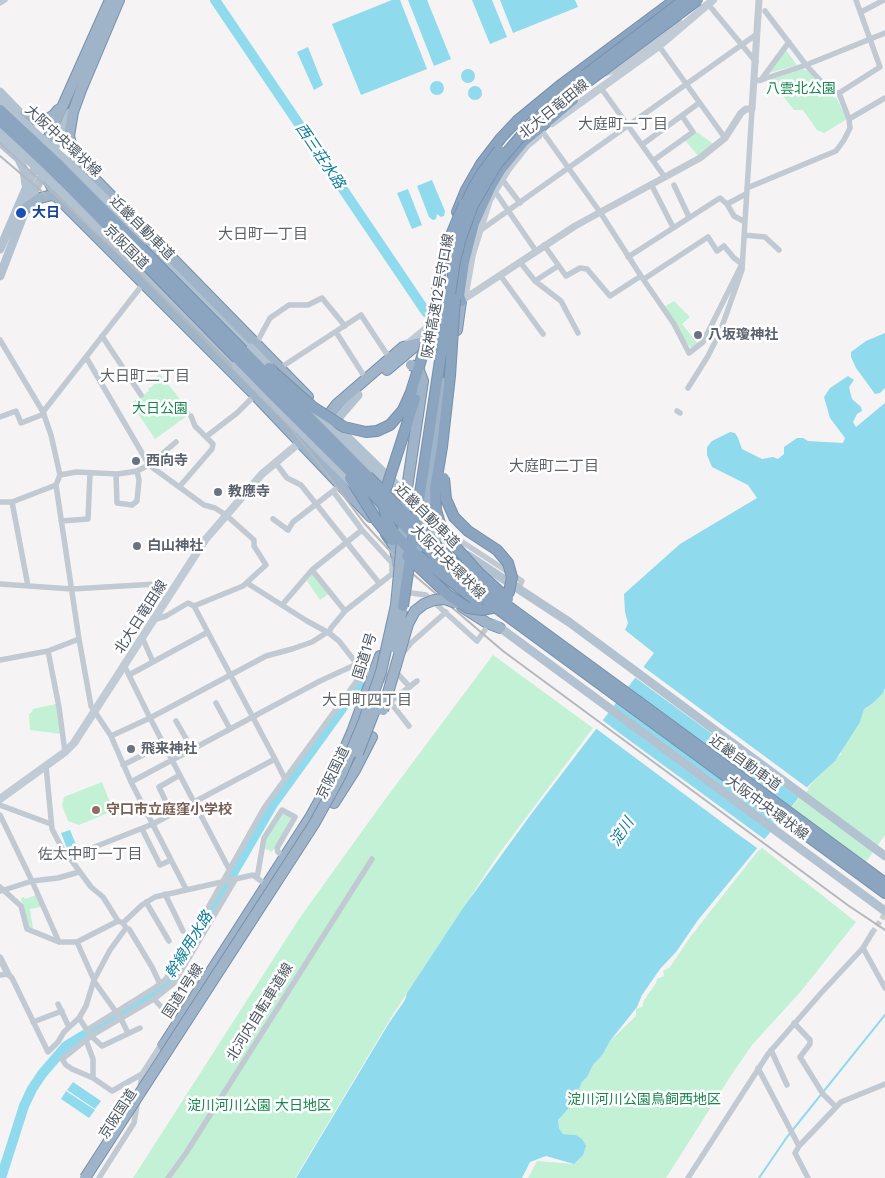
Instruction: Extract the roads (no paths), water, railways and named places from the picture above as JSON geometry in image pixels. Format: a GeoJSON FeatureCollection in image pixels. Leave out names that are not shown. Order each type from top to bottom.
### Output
{"type":"FeatureCollection","features":[{"type":"Feature","properties":{"kind":"highway"},"geometry":{"type":"LineString","coordinates":[[83,167],[66,156],[45,159],[65,100],[110,0]]}},
{"type":"Feature","properties":{"kind":"highway","name":"京阪国道"},"geometry":{"type":"LineString","coordinates":[[119,0],[81,90],[71,122],[69,136],[72,149],[83,167],[166,256],[253,346],[280,368],[328,418]]}},
{"type":"Feature","properties":{"kind":"highway"},"geometry":{"type":"LineString","coordinates":[[440,301],[442,267],[456,216],[466,190],[481,164],[501,138],[539,102],[675,0]]}},
{"type":"Feature","properties":{"kind":"highway","name":"阪神高速12号守口線"},"geometry":{"type":"LineString","coordinates":[[417,490],[449,259],[455,236],[472,190],[489,163],[522,125],[543,106],[684,0]]}},
{"type":"Feature","properties":{"kind":"highway","name":"阪神高速12号守口線"},"geometry":{"type":"LineString","coordinates":[[417,490],[455,261],[464,228],[484,183],[517,140],[547,112],[644,40],[706,1]]}},
{"type":"Feature","properties":{"kind":"highway"},"geometry":{"type":"LineString","coordinates":[[461,301],[459,296],[464,262],[474,223],[485,197],[501,169],[517,149],[541,126],[610,71],[644,40]]}},
{"type":"Feature","properties":{"kind":"highway"},"geometry":{"type":"LineString","coordinates":[[24,116],[37,120],[46,120],[54,115],[65,100]]}},
{"type":"Feature","properties":{"kind":"highway","name":"近畿自動車道"},"geometry":{"type":"LineString","coordinates":[[0,110],[59,165],[447,556],[486,590],[885,883]]}},
{"type":"Feature","properties":{"kind":"highway","name":"近畿自動車道"},"geometry":{"type":"LineString","coordinates":[[0,121],[53,170],[329,451],[456,575],[565,658],[885,893]]}},
{"type":"Feature","properties":{"kind":"highway","name":"京阪国道"},"geometry":{"type":"LineString","coordinates":[[45,159],[57,197],[144,284],[177,312],[223,358],[254,395],[299,442]]}},
{"type":"Feature","properties":{"kind":"highway"},"geometry":{"type":"LineString","coordinates":[[472,190],[460,211],[439,278],[423,374],[385,492],[384,507],[387,521],[398,539],[429,566],[517,629],[565,658]]}},
{"type":"Feature","properties":{"kind":"highway"},"geometry":{"type":"LineString","coordinates":[[23,206],[40,198],[52,195],[57,197]]}},
{"type":"Feature","properties":{"kind":"highway"},"geometry":{"type":"LineString","coordinates":[[464,228],[454,300],[453,336],[442,447],[436,478],[435,498],[437,517],[441,529],[468,562],[502,594],[599,669],[616,685]]}},
{"type":"Feature","properties":{"kind":"highway","name":"京阪国道"},"geometry":{"type":"LineString","coordinates":[[85,1178],[299,848],[328,800],[352,749],[373,697],[422,527],[447,362],[458,326],[461,301]]}},
{"type":"Feature","properties":{"kind":"highway"},"geometry":{"type":"LineString","coordinates":[[208,314],[324,415],[344,427],[366,432],[386,428],[404,410],[430,331]]}},
{"type":"Feature","properties":{"kind":"highway"},"geometry":{"type":"LineString","coordinates":[[299,442],[358,395],[403,347],[432,340],[442,344],[446,351],[447,362]]}},
{"type":"Feature","properties":{"kind":"highway"},"geometry":{"type":"LineString","coordinates":[[328,418],[337,404],[366,379],[420,342]]}},
{"type":"Feature","properties":{"kind":"highway"},"geometry":{"type":"LineString","coordinates":[[389,363],[411,365],[418,368],[422,381],[407,488],[400,605]]}},
{"type":"Feature","properties":{"kind":"highway"},"geometry":{"type":"LineString","coordinates":[[309,399],[326,408],[337,404]]}},
{"type":"Feature","properties":{"kind":"highway","name":"国道1号"},"geometry":{"type":"LineString","coordinates":[[264,887],[283,862],[332,778],[352,732],[369,674],[384,646],[393,605],[398,562],[395,547],[387,535],[352,495],[337,488],[299,442]]}},
{"type":"Feature","properties":{"kind":"highway"},"geometry":{"type":"LineString","coordinates":[[329,451],[360,491],[377,521],[395,544],[455,601],[468,608],[487,610],[501,603],[509,592],[512,582],[510,568],[502,554],[468,532],[450,511],[445,494],[442,447]]}},
{"type":"Feature","properties":{"kind":"highway"},"geometry":{"type":"LineString","coordinates":[[400,605],[417,490]]}},
{"type":"Feature","properties":{"kind":"highway"},"geometry":{"type":"LineString","coordinates":[[352,495],[422,563],[451,587]]}},
{"type":"Feature","properties":{"kind":"highway"},"geometry":{"type":"LineString","coordinates":[[334,803],[355,770],[372,737],[388,694],[411,617],[420,607],[430,601],[458,600],[487,623],[500,628]]}},
{"type":"Feature","properties":{"kind":"highway","name":"京阪国道"},"geometry":{"type":"LineString","coordinates":[[93,1178],[305,852],[334,803],[359,752],[379,699],[394,648],[400,605]]}},
{"type":"Feature","properties":{"kind":"highway","name":"国道1号線"},"geometry":{"type":"LineString","coordinates":[[130,1109],[163,1046],[264,887]]}},
{"type":"Feature","properties":{"kind":"main road","name":"北大日竜田線"},"geometry":{"type":"LineString","coordinates":[[461,301],[465,294],[470,262],[484,212],[501,178],[522,151],[542,131],[659,46],[706,1]]}},
{"type":"Feature","properties":{"kind":"main road","name":"北大日竜田線"},"geometry":{"type":"LineString","coordinates":[[441,321],[440,301],[452,233],[460,210],[483,165],[499,144],[518,123],[556,91],[577,80],[618,68],[706,1]]}},
{"type":"Feature","properties":{"kind":"main road"},"geometry":{"type":"LineString","coordinates":[[0,249],[81,90]]}},
{"type":"Feature","properties":{"kind":"main road"},"geometry":{"type":"LineString","coordinates":[[0,92],[24,116],[38,134],[45,159],[53,175],[171,292],[203,335]]}},
{"type":"Feature","properties":{"kind":"main road","name":"大阪中央環状線"},"geometry":{"type":"LineString","coordinates":[[0,101],[166,256],[193,284],[198,293],[253,346],[368,470],[434,531],[477,563],[569,622],[885,856]]}},
{"type":"Feature","properties":{"kind":"main road"},"geometry":{"type":"LineString","coordinates":[[0,115],[45,159]]}},
{"type":"Feature","properties":{"kind":"main road"},"geometry":{"type":"LineString","coordinates":[[0,126],[45,159],[64,164],[162,263],[198,293]]}},
{"type":"Feature","properties":{"kind":"main road"},"geometry":{"type":"LineString","coordinates":[[0,132],[128,257],[177,312],[203,335]]}},
{"type":"Feature","properties":{"kind":"main road"},"geometry":{"type":"LineString","coordinates":[[0,142],[26,165],[45,159]]}},
{"type":"Feature","properties":{"kind":"main road"},"geometry":{"type":"LineString","coordinates":[[0,276],[23,206],[26,183],[24,170],[19,159]]}},
{"type":"Feature","properties":{"kind":"main road"},"geometry":{"type":"LineString","coordinates":[[420,342],[461,301]]}},
{"type":"Feature","properties":{"kind":"main road"},"geometry":{"type":"LineString","coordinates":[[403,347],[441,321]]}},
{"type":"Feature","properties":{"kind":"main road","name":"大阪中央環状線"},"geometry":{"type":"LineString","coordinates":[[203,335],[223,358],[236,365],[370,502],[451,587],[458,600]]}},
{"type":"Feature","properties":{"kind":"main road"},"geometry":{"type":"LineString","coordinates":[[352,442],[338,419],[340,414],[358,395]]}},
{"type":"Feature","properties":{"kind":"main road"},"geometry":{"type":"LineString","coordinates":[[328,418],[477,563]]}},
{"type":"Feature","properties":{"kind":"main road"},"geometry":{"type":"LineString","coordinates":[[314,429],[437,551],[448,568],[458,600]]}},
{"type":"Feature","properties":{"kind":"main road","name":"北大日竜田線"},"geometry":{"type":"LineString","coordinates":[[0,799],[65,752],[74,743],[202,544],[262,474],[299,442]]}},
{"type":"Feature","properties":{"kind":"main road","name":"大阪中央環状線"},"geometry":{"type":"LineString","coordinates":[[500,628],[885,911]]}},
{"type":"Feature","properties":{"kind":"street"},"geometry":{"type":"LineString","coordinates":[[0,3],[5,0]]}},
{"type":"Feature","properties":{"kind":"street"},"geometry":{"type":"LineString","coordinates":[[688,388],[720,332],[742,270],[752,109],[757,81],[759,0]]}},
{"type":"Feature","properties":{"kind":"street"},"geometry":{"type":"LineString","coordinates":[[765,11],[806,65],[830,92],[839,93],[880,67],[856,0]]}},
{"type":"Feature","properties":{"kind":"street"},"geometry":{"type":"LineString","coordinates":[[861,12],[884,0]]}},
{"type":"Feature","properties":{"kind":"street"},"geometry":{"type":"LineString","coordinates":[[706,1],[756,62]]}},
{"type":"Feature","properties":{"kind":"street"},"geometry":{"type":"LineString","coordinates":[[757,81],[806,65],[885,33]]}},
{"type":"Feature","properties":{"kind":"street"},"geometry":{"type":"LineString","coordinates":[[478,232],[757,34]]}},
{"type":"Feature","properties":{"kind":"street"},"geometry":{"type":"LineString","coordinates":[[757,81],[789,42]]}},
{"type":"Feature","properties":{"kind":"street"},"geometry":{"type":"LineString","coordinates":[[659,46],[725,138]]}},
{"type":"Feature","properties":{"kind":"street"},"geometry":{"type":"LineString","coordinates":[[601,88],[643,144],[664,176]]}},
{"type":"Feature","properties":{"kind":"street"},"geometry":{"type":"LineString","coordinates":[[728,204],[747,191],[836,151],[850,128],[849,119],[839,93]]}},
{"type":"Feature","properties":{"kind":"street"},"geometry":{"type":"LineString","coordinates":[[849,119],[885,98]]}},
{"type":"Feature","properties":{"kind":"street"},"geometry":{"type":"LineString","coordinates":[[643,144],[699,103]]}},
{"type":"Feature","properties":{"kind":"street"},"geometry":{"type":"LineString","coordinates":[[461,301],[544,245],[664,176],[700,158],[725,138],[740,113],[746,109],[752,109]]}},
{"type":"Feature","properties":{"kind":"street"},"geometry":{"type":"LineString","coordinates":[[654,160],[693,132],[682,116]]}},
{"type":"Feature","properties":{"kind":"street"},"geometry":{"type":"LineString","coordinates":[[542,131],[600,212],[674,324],[689,353],[703,342],[742,264]]}},
{"type":"Feature","properties":{"kind":"street"},"geometry":{"type":"LineString","coordinates":[[501,178],[520,203]]}},
{"type":"Feature","properties":{"kind":"street"},"geometry":{"type":"LineString","coordinates":[[651,184],[673,226]]}},
{"type":"Feature","properties":{"kind":"street"},"geometry":{"type":"LineString","coordinates":[[674,185],[689,217]]}},
{"type":"Feature","properties":{"kind":"street"},"geometry":{"type":"LineString","coordinates":[[494,190],[536,250]]}},
{"type":"Feature","properties":{"kind":"street"},"geometry":{"type":"LineString","coordinates":[[628,256],[720,198],[728,204],[734,216],[745,222]]}},
{"type":"Feature","properties":{"kind":"street"},"geometry":{"type":"LineString","coordinates":[[744,235],[765,237],[779,250]]}},
{"type":"Feature","properties":{"kind":"street"},"geometry":{"type":"LineString","coordinates":[[544,245],[566,276],[580,268],[587,269],[610,296],[708,237],[717,251],[724,246],[742,264]]}},
{"type":"Feature","properties":{"kind":"street"},"geometry":{"type":"LineString","coordinates":[[520,262],[535,280],[561,301],[578,333]]}},
{"type":"Feature","properties":{"kind":"street"},"geometry":{"type":"LineString","coordinates":[[535,280],[558,266]]}},
{"type":"Feature","properties":{"kind":"street"},"geometry":{"type":"LineString","coordinates":[[500,275],[543,334]]}},
{"type":"Feature","properties":{"kind":"street"},"geometry":{"type":"LineString","coordinates":[[0,417],[16,411],[21,423],[43,413],[144,284]]}},
{"type":"Feature","properties":{"kind":"street"},"geometry":{"type":"LineString","coordinates":[[253,346],[270,318],[289,305],[308,305],[322,298],[344,326]]}},
{"type":"Feature","properties":{"kind":"street"},"geometry":{"type":"LineString","coordinates":[[280,368],[361,315],[389,363]]}},
{"type":"Feature","properties":{"kind":"street"},"geometry":{"type":"LineString","coordinates":[[336,332],[366,379]]}},
{"type":"Feature","properties":{"kind":"street"},"geometry":{"type":"LineString","coordinates":[[102,336],[141,395]]}},
{"type":"Feature","properties":{"kind":"street"},"geometry":{"type":"LineString","coordinates":[[0,340],[43,413],[51,435],[60,475],[56,485],[91,706],[111,736],[130,782],[186,889]]}},
{"type":"Feature","properties":{"kind":"street"},"geometry":{"type":"LineString","coordinates":[[86,358],[149,465],[204,505],[215,508],[226,515],[254,540],[254,546],[266,565],[247,583],[194,606],[188,604],[166,616],[153,620]]}},
{"type":"Feature","properties":{"kind":"street"},"geometry":{"type":"LineString","coordinates":[[207,436],[237,413],[254,395]]}},
{"type":"Feature","properties":{"kind":"street"},"geometry":{"type":"LineString","coordinates":[[180,486],[212,450],[213,444],[207,436],[196,428],[190,416]]}},
{"type":"Feature","properties":{"kind":"street"},"geometry":{"type":"LineString","coordinates":[[60,475],[76,472],[116,474],[136,471],[149,465],[176,442]]}},
{"type":"Feature","properties":{"kind":"street"},"geometry":{"type":"LineString","coordinates":[[275,462],[287,478],[301,485],[379,583]]}},
{"type":"Feature","properties":{"kind":"street"},"geometry":{"type":"LineString","coordinates":[[116,474],[117,503],[132,505],[137,501],[139,480],[136,471]]}},
{"type":"Feature","properties":{"kind":"street"},"geometry":{"type":"LineString","coordinates":[[61,521],[88,519],[90,473]]}},
{"type":"Feature","properties":{"kind":"street"},"geometry":{"type":"LineString","coordinates":[[0,502],[12,502],[56,485]]}},
{"type":"Feature","properties":{"kind":"street"},"geometry":{"type":"LineString","coordinates":[[273,519],[288,530],[293,522],[337,488],[362,530],[392,563],[392,574],[345,611],[329,633]]}},
{"type":"Feature","properties":{"kind":"street"},"geometry":{"type":"LineString","coordinates":[[12,502],[28,586]]}},
{"type":"Feature","properties":{"kind":"street"},"geometry":{"type":"LineString","coordinates":[[441,529],[521,583]]}},
{"type":"Feature","properties":{"kind":"street"},"geometry":{"type":"LineString","coordinates":[[282,605],[312,570],[362,530]]}},
{"type":"Feature","properties":{"kind":"street"},"geometry":{"type":"LineString","coordinates":[[312,570],[345,611]]}},
{"type":"Feature","properties":{"kind":"street"},"geometry":{"type":"LineString","coordinates":[[247,583],[329,633],[339,641],[357,664],[369,674],[384,680]]}},
{"type":"Feature","properties":{"kind":"street"},"geometry":{"type":"LineString","coordinates":[[0,584],[72,589],[156,584],[165,601]]}},
{"type":"Feature","properties":{"kind":"street"},"geometry":{"type":"LineString","coordinates":[[394,590],[426,595],[478,640],[485,630]]}},
{"type":"Feature","properties":{"kind":"street"},"geometry":{"type":"LineString","coordinates":[[194,606],[285,779]]}},
{"type":"Feature","properties":{"kind":"street"},"geometry":{"type":"LineString","coordinates":[[384,680],[394,669],[411,643],[446,612]]}},
{"type":"Feature","properties":{"kind":"street"},"geometry":{"type":"LineString","coordinates":[[129,675],[208,632]]}},
{"type":"Feature","properties":{"kind":"street"},"geometry":{"type":"LineString","coordinates":[[111,736],[150,718],[266,656],[312,642],[329,633]]}},
{"type":"Feature","properties":{"kind":"street"},"geometry":{"type":"LineString","coordinates":[[142,637],[153,662]]}},
{"type":"Feature","properties":{"kind":"street"},"geometry":{"type":"LineString","coordinates":[[0,660],[48,651],[79,639]]}},
{"type":"Feature","properties":{"kind":"street"},"geometry":{"type":"LineString","coordinates":[[48,651],[59,707],[65,752]]}},
{"type":"Feature","properties":{"kind":"street"},"geometry":{"type":"LineString","coordinates":[[130,782],[320,681],[357,664]]}},
{"type":"Feature","properties":{"kind":"street"},"geometry":{"type":"LineString","coordinates":[[124,665],[229,869]]}},
{"type":"Feature","properties":{"kind":"street"},"geometry":{"type":"LineString","coordinates":[[394,669],[410,687]]}},
{"type":"Feature","properties":{"kind":"street"},"geometry":{"type":"LineString","coordinates":[[142,1074],[112,1091],[93,1078],[72,1069],[62,1059],[88,1034],[160,984],[173,970],[264,808],[369,674]]}},
{"type":"Feature","properties":{"kind":"street"},"geometry":{"type":"LineString","coordinates":[[384,680],[386,694],[390,702],[409,726]]}},
{"type":"Feature","properties":{"kind":"street"},"geometry":{"type":"LineString","coordinates":[[390,702],[417,681]]}},
{"type":"Feature","properties":{"kind":"street"},"geometry":{"type":"LineString","coordinates":[[216,703],[230,730]]}},
{"type":"Feature","properties":{"kind":"street"},"geometry":{"type":"LineString","coordinates":[[176,721],[192,750]]}},
{"type":"Feature","properties":{"kind":"street"},"geometry":{"type":"LineString","coordinates":[[123,764],[145,754]]}},
{"type":"Feature","properties":{"kind":"street"},"geometry":{"type":"LineString","coordinates":[[69,857],[153,824],[275,760]]}},
{"type":"Feature","properties":{"kind":"street"},"geometry":{"type":"LineString","coordinates":[[46,766],[51,824],[66,856],[69,857],[91,887],[103,897],[122,924],[129,929],[160,984]]}},
{"type":"Feature","properties":{"kind":"street"},"geometry":{"type":"LineString","coordinates":[[148,814],[167,804],[159,787],[180,776]]}},
{"type":"Feature","properties":{"kind":"street"},"geometry":{"type":"LineString","coordinates":[[0,805],[51,824]]}},
{"type":"Feature","properties":{"kind":"street"},"geometry":{"type":"LineString","coordinates":[[257,878],[264,838],[282,810],[295,817],[277,848],[283,862]]}},
{"type":"Feature","properties":{"kind":"street"},"geometry":{"type":"LineString","coordinates":[[0,815],[59,942]]}},
{"type":"Feature","properties":{"kind":"street"},"geometry":{"type":"LineString","coordinates":[[142,829],[160,865],[171,860]]}},
{"type":"Feature","properties":{"kind":"street","name":"北河内自転車道線"},"geometry":{"type":"LineString","coordinates":[[168,1178],[186,1153],[372,859]]}},
{"type":"Feature","properties":{"kind":"street"},"geometry":{"type":"LineString","coordinates":[[1,890],[32,881],[58,878],[79,872]]}},
{"type":"Feature","properties":{"kind":"street"},"geometry":{"type":"LineString","coordinates":[[1,890],[21,906],[27,929],[59,942],[77,942],[122,924],[146,902],[165,894],[253,875],[264,887],[142,1074],[134,1123],[99,1178]]}},
{"type":"Feature","properties":{"kind":"street"},"geometry":{"type":"LineString","coordinates":[[118,1014],[154,998],[169,988],[179,976],[234,880]]}},
{"type":"Feature","properties":{"kind":"street"},"geometry":{"type":"LineString","coordinates":[[165,894],[183,931]]}},
{"type":"Feature","properties":{"kind":"street"},"geometry":{"type":"LineString","coordinates":[[146,902],[169,941]]}},
{"type":"Feature","properties":{"kind":"street"},"geometry":{"type":"LineString","coordinates":[[0,958],[4,975],[12,978],[48,1052],[79,1018],[86,1006],[94,981],[122,924]]}},
{"type":"Feature","properties":{"kind":"street"},"geometry":{"type":"LineString","coordinates":[[688,1178],[771,1050],[863,948],[872,933]]}},
{"type":"Feature","properties":{"kind":"street"},"geometry":{"type":"LineString","coordinates":[[77,942],[94,981],[118,1014],[128,1033]]}},
{"type":"Feature","properties":{"kind":"street"},"geometry":{"type":"LineString","coordinates":[[863,948],[885,988]]}},
{"type":"Feature","properties":{"kind":"street"},"geometry":{"type":"LineString","coordinates":[[154,998],[175,1022]]}},
{"type":"Feature","properties":{"kind":"street"},"geometry":{"type":"LineString","coordinates":[[58,1004],[70,1026]]}},
{"type":"Feature","properties":{"kind":"street"},"geometry":{"type":"LineString","coordinates":[[33,1022],[62,1011]]}},
{"type":"Feature","properties":{"kind":"street"},"geometry":{"type":"LineString","coordinates":[[79,1018],[88,1034],[93,1060],[93,1078]]}},
{"type":"Feature","properties":{"kind":"street"},"geometry":{"type":"LineString","coordinates":[[794,1023],[810,1038],[810,1044],[800,1057],[821,1093],[836,1107]]}},
{"type":"Feature","properties":{"kind":"street"},"geometry":{"type":"LineString","coordinates":[[88,1034],[102,1046],[140,1028]]}},
{"type":"Feature","properties":{"kind":"street"},"geometry":{"type":"LineString","coordinates":[[771,1050],[787,1085]]}},
{"type":"Feature","properties":{"kind":"street"},"geometry":{"type":"LineString","coordinates":[[758,1068],[799,1146]]}},
{"type":"Feature","properties":{"kind":"street"},"geometry":{"type":"LineString","coordinates":[[808,1178],[795,1153],[799,1146],[841,1102],[885,1084]]}},
{"type":"Feature","properties":{"kind":"water"},"geometry":{"type":"Polygon","coordinates":[[[392,0],[400,0],[427,69],[361,95],[332,24],[392,0]]]}},
{"type":"Feature","properties":{"kind":"water"},"geometry":{"type":"Polygon","coordinates":[[[408,0],[427,0],[451,59],[434,66],[408,0]]]}},
{"type":"Feature","properties":{"kind":"water"},"geometry":{"type":"Polygon","coordinates":[[[472,0],[492,0],[507,37],[490,44],[472,0]]]}},
{"type":"Feature","properties":{"kind":"water"},"geometry":{"type":"Polygon","coordinates":[[[500,0],[575,0],[578,7],[513,33],[500,0]]]}},
{"type":"Feature","properties":{"kind":"water"},"geometry":{"type":"Polygon","coordinates":[[[308,47],[323,85],[314,90],[297,52],[308,47]]]}},
{"type":"Feature","properties":{"kind":"water"},"geometry":{"type":"Polygon","coordinates":[[[465,69],[471,69],[475,76],[471,83],[465,83],[461,79],[461,73],[465,69]]]}},
{"type":"Feature","properties":{"kind":"water"},"geometry":{"type":"Polygon","coordinates":[[[434,81],[440,81],[444,88],[440,95],[434,95],[430,91],[430,85],[434,81]]]}},
{"type":"Feature","properties":{"kind":"water"},"geometry":{"type":"Polygon","coordinates":[[[472,86],[478,86],[482,93],[478,100],[472,100],[468,96],[468,90],[472,86]]]}},
{"type":"Feature","properties":{"kind":"water"},"geometry":{"type":"Polygon","coordinates":[[[432,180],[445,211],[444,216],[441,217],[437,214],[436,219],[433,220],[429,217],[417,186],[432,180]]]}},
{"type":"Feature","properties":{"kind":"water"},"geometry":{"type":"Polygon","coordinates":[[[408,189],[422,225],[412,229],[397,193],[408,189]]]}},
{"type":"Feature","properties":{"kind":"water"},"geometry":{"type":"Polygon","coordinates":[[[885,333],[885,388],[880,393],[875,394],[856,368],[851,352],[866,341],[885,333]]]}},
{"type":"Feature","properties":{"kind":"water","name":"淀川"},"geometry":{"type":"Polygon","coordinates":[[[848,376],[854,380],[849,387],[852,399],[861,407],[862,411],[857,414],[853,422],[856,427],[885,403],[885,688],[883,693],[873,703],[864,709],[860,722],[835,761],[810,784],[698,920],[676,952],[660,969],[642,995],[637,1007],[610,1041],[603,1054],[582,1082],[572,1105],[558,1120],[559,1128],[563,1134],[576,1135],[582,1139],[586,1146],[583,1155],[574,1164],[546,1156],[530,1162],[522,1178],[296,1178],[389,1023],[405,1000],[407,993],[463,908],[532,813],[654,653],[625,630],[628,623],[624,594],[680,544],[757,498],[748,485],[712,467],[707,455],[707,447],[712,441],[730,432],[735,433],[742,449],[762,459],[773,457],[778,459],[784,454],[784,447],[797,438],[803,438],[808,441],[843,443],[845,438],[830,418],[824,397],[830,388],[848,376]]]}},
{"type":"Feature","properties":{"kind":"water"},"geometry":{"type":"Polygon","coordinates":[[[70,830],[77,847],[68,851],[61,833],[70,830]]]}},
{"type":"Feature","properties":{"kind":"water"},"geometry":{"type":"Polygon","coordinates":[[[73,1082],[101,1101],[95,1109],[67,1090],[73,1082]]]}},
{"type":"Feature","properties":{"kind":"water"},"geometry":{"type":"Polygon","coordinates":[[[66,1091],[95,1110],[89,1118],[61,1099],[66,1091]]]}},
{"type":"Feature","properties":{"kind":"waterway","name":"西三荘水路"},"geometry":{"type":"LineString","coordinates":[[215,0],[426,312]]}},
{"type":"Feature","properties":{"kind":"waterway","name":"幹線用水路"},"geometry":{"type":"LineString","coordinates":[[1,1178],[24,1106],[42,1074],[66,1046],[167,984],[273,804],[359,685]]}},
{"type":"Feature","properties":{"kind":"waterway"},"geometry":{"type":"LineString","coordinates":[[759,1178],[787,1137],[885,1015]]}},
{"type":"Feature","properties":{"kind":"tunnel"},"geometry":{"type":"LineString","coordinates":[[872,933],[885,914]]}},
{"type":"Feature","properties":{"kind":"railway"},"geometry":{"type":"LineString","coordinates":[[0,143],[137,271],[285,421],[364,523],[414,575],[503,651],[849,906],[885,930]]}},
{"type":"Feature","properties":{"kind":"railway"},"geometry":{"type":"LineString","coordinates":[[0,156],[46,195]]}},
{"type":"Feature","properties":{"kind":"place","name":"大日"},"geometry":{"type":"Point","coordinates":[21,213]}},
{"type":"Feature","properties":{"kind":"place","name":"八坂瓊神社"},"geometry":{"type":"Point","coordinates":[698,335]}},
{"type":"Feature","properties":{"kind":"place","name":"西向寺"},"geometry":{"type":"Point","coordinates":[136,461]}},
{"type":"Feature","properties":{"kind":"place","name":"教應寺"},"geometry":{"type":"Point","coordinates":[218,492]}},
{"type":"Feature","properties":{"kind":"place","name":"白山神社"},"geometry":{"type":"Point","coordinates":[137,546]}},
{"type":"Feature","properties":{"kind":"place","name":"飛来神社"},"geometry":{"type":"Point","coordinates":[131,749]}},
{"type":"Feature","properties":{"kind":"place","name":"守口市立庭窪小学校"},"geometry":{"type":"Point","coordinates":[96,810]}},
{"type":"Feature","properties":{"kind":"district","name":"大庭町一丁目"},"geometry":{"type":"Point","coordinates":[623,124]}},
{"type":"Feature","properties":{"kind":"district","name":"大日町一丁目"},"geometry":{"type":"Point","coordinates":[263,234]}},
{"type":"Feature","properties":{"kind":"district","name":"大日町二丁目"},"geometry":{"type":"Point","coordinates":[145,376]}},
{"type":"Feature","properties":{"kind":"district","name":"大庭町二丁目"},"geometry":{"type":"Point","coordinates":[554,466]}},
{"type":"Feature","properties":{"kind":"district","name":"大日町四丁目"},"geometry":{"type":"Point","coordinates":[367,700]}},
{"type":"Feature","properties":{"kind":"district","name":"佐太中町一丁目"},"geometry":{"type":"Point","coordinates":[90,854]}},
{"type":"Feature","properties":{"kind":"park label","name":"八雲北公園"},"geometry":{"type":"Point","coordinates":[801,89]}},
{"type":"Feature","properties":{"kind":"park label","name":"大日公園"},"geometry":{"type":"Point","coordinates":[160,409]}},
{"type":"Feature","properties":{"kind":"park label","name":"淀川河川公園鳥飼西地区"},"geometry":{"type":"Point","coordinates":[644,1100]}},
{"type":"Feature","properties":{"kind":"park label","name":"淀川河川公園 大日地区"},"geometry":{"type":"Point","coordinates":[259,1106]}}]}
